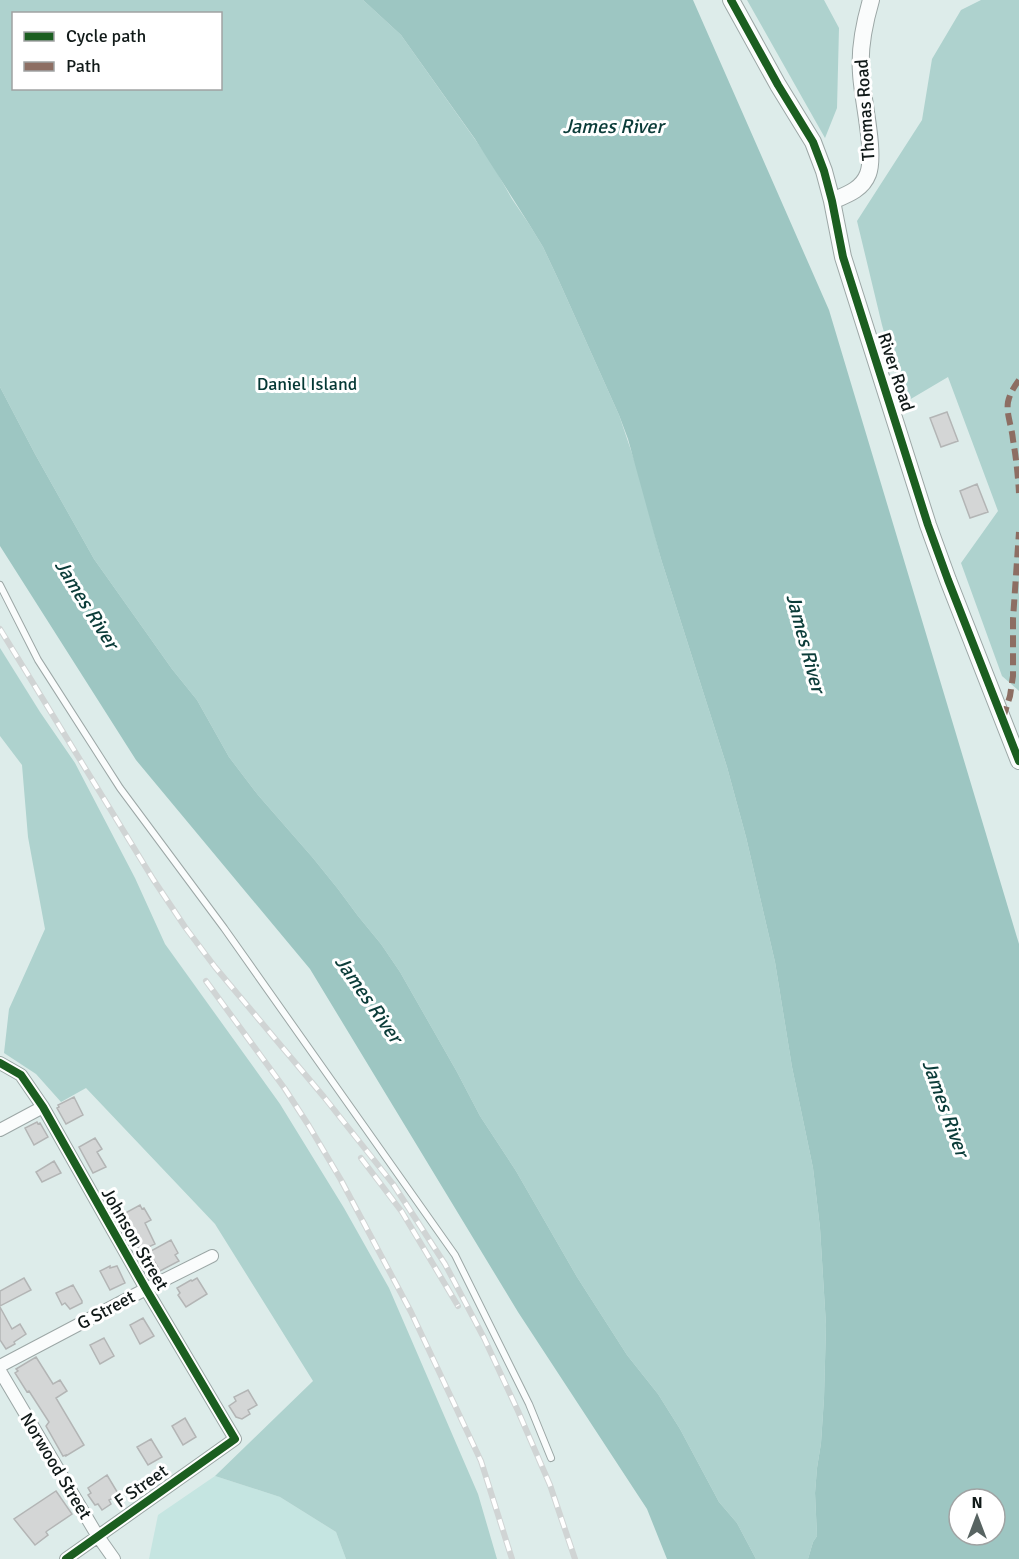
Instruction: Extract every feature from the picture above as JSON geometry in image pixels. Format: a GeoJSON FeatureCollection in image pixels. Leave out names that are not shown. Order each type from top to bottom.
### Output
{"type":"FeatureCollection","features":[{"type":"Feature","properties":{"kind":"street","name":"River Road"},"geometry":{"type":"LineString","coordinates":[[731,0],[813,142],[824,171],[843,257],[928,525],[1019,761]]}},
{"type":"Feature","properties":{"kind":"street","name":"Thomas Road"},"geometry":{"type":"LineString","coordinates":[[832,201],[856,190],[869,173],[871,156],[861,55],[864,28],[871,0]]}},
{"type":"Feature","properties":{"kind":"street","name":"Johnson Street"},"geometry":{"type":"LineString","coordinates":[[0,1063],[21,1075],[43,1107],[146,1289],[235,1439]]}},
{"type":"Feature","properties":{"kind":"street"},"geometry":{"type":"LineString","coordinates":[[0,1130],[43,1107]]}},
{"type":"Feature","properties":{"kind":"street","name":"G Street"},"geometry":{"type":"LineString","coordinates":[[0,1366],[212,1256]]}},
{"type":"Feature","properties":{"kind":"street","name":"Norwood Street"},"geometry":{"type":"LineString","coordinates":[[0,1371],[114,1559]]}},
{"type":"Feature","properties":{"kind":"street","name":"F Street"},"geometry":{"type":"LineString","coordinates":[[66,1559],[235,1439]]}},
{"type":"Feature","properties":{"kind":"lane"},"geometry":{"type":"LineString","coordinates":[[0,585],[38,660],[120,788],[224,928],[455,1255],[529,1404],[551,1458]]}},
{"type":"Feature","properties":{"kind":"shaded area"},"geometry":{"type":"Polygon","coordinates":[[[215,1476],[280,1497],[336,1532],[346,1559],[149,1559],[158,1515],[215,1476]]]}},
{"type":"Feature","properties":{"kind":"green space","name":"Daniel Island"},"geometry":{"type":"Polygon","coordinates":[[[0,0],[363,0],[401,35],[491,162],[543,247],[619,415],[639,474],[661,559],[727,767],[775,962],[792,1067],[813,1168],[820,1228],[826,1325],[824,1398],[815,1493],[817,1536],[808,1559],[756,1559],[737,1523],[719,1502],[680,1429],[658,1394],[627,1355],[577,1277],[516,1171],[480,1116],[400,972],[338,889],[258,795],[229,757],[197,700],[172,669],[94,559],[0,387],[0,0]]]}},
{"type":"Feature","properties":{"kind":"green space"},"geometry":{"type":"Polygon","coordinates":[[[747,0],[824,0],[839,28],[837,108],[825,138],[747,0]]]}},
{"type":"Feature","properties":{"kind":"green space"},"geometry":{"type":"Polygon","coordinates":[[[981,0],[1019,0],[1019,691],[1002,676],[961,563],[998,511],[948,377],[904,403],[857,221],[922,120],[932,59],[961,10],[981,0]]]}},
{"type":"Feature","properties":{"kind":"green space"},"geometry":{"type":"Polygon","coordinates":[[[0,648],[75,763],[135,878],[165,944],[280,1104],[344,1208],[389,1288],[478,1494],[497,1559],[346,1559],[336,1532],[280,1497],[215,1476],[313,1381],[215,1224],[86,1088],[61,1102],[36,1074],[4,1053],[9,1009],[45,929],[28,837],[22,765],[0,736],[0,648]]]}},
{"type":"Feature","properties":{"kind":"water","name":"James River"},"geometry":{"type":"Polygon","coordinates":[[[363,0],[693,0],[829,310],[1019,944],[1019,1559],[808,1559],[817,1536],[815,1493],[824,1398],[826,1325],[820,1228],[813,1168],[792,1067],[775,962],[746,837],[727,767],[661,559],[628,439],[619,415],[543,247],[475,139],[401,35],[363,0]]]}},
{"type":"Feature","properties":{"kind":"water","name":"James River"},"geometry":{"type":"Polygon","coordinates":[[[0,387],[94,559],[172,669],[197,700],[229,757],[258,795],[338,889],[400,972],[480,1116],[516,1171],[577,1277],[627,1355],[658,1394],[680,1429],[719,1502],[737,1523],[756,1559],[667,1559],[647,1509],[518,1312],[310,969],[136,760],[0,546],[0,387]]]}},
{"type":"Feature","properties":{"kind":"building"},"geometry":{"type":"Polygon","coordinates":[[[947,412],[958,441],[941,447],[930,418],[947,412]]]}},
{"type":"Feature","properties":{"kind":"building"},"geometry":{"type":"Polygon","coordinates":[[[977,484],[988,512],[970,518],[960,491],[977,484]]]}},
{"type":"Feature","properties":{"kind":"building"},"geometry":{"type":"Polygon","coordinates":[[[74,1097],[83,1115],[66,1124],[57,1108],[58,1105],[74,1097]]]}},
{"type":"Feature","properties":{"kind":"building"},"geometry":{"type":"Polygon","coordinates":[[[37,1122],[40,1123],[48,1137],[34,1145],[25,1128],[37,1122]]]}},
{"type":"Feature","properties":{"kind":"building"},"geometry":{"type":"Polygon","coordinates":[[[95,1138],[102,1149],[97,1152],[106,1167],[93,1173],[79,1147],[95,1138]]]}},
{"type":"Feature","properties":{"kind":"building"},"geometry":{"type":"Polygon","coordinates":[[[54,1161],[61,1173],[42,1182],[36,1172],[54,1161]]]}},
{"type":"Feature","properties":{"kind":"building"},"geometry":{"type":"Polygon","coordinates":[[[140,1205],[151,1220],[145,1223],[155,1244],[140,1251],[118,1217],[140,1205]]]}},
{"type":"Feature","properties":{"kind":"building"},"geometry":{"type":"Polygon","coordinates":[[[171,1240],[178,1253],[175,1255],[179,1261],[160,1271],[149,1252],[171,1240]]]}},
{"type":"Feature","properties":{"kind":"building"},"geometry":{"type":"Polygon","coordinates":[[[110,1266],[110,1268],[117,1266],[125,1283],[110,1290],[100,1271],[110,1266]]]}},
{"type":"Feature","properties":{"kind":"building"},"geometry":{"type":"Polygon","coordinates":[[[24,1278],[31,1290],[0,1306],[0,1291],[24,1278]]]}},
{"type":"Feature","properties":{"kind":"building"},"geometry":{"type":"Polygon","coordinates":[[[197,1278],[207,1294],[186,1307],[178,1295],[180,1293],[177,1288],[197,1278]]]}},
{"type":"Feature","properties":{"kind":"building"},"geometry":{"type":"Polygon","coordinates":[[[73,1285],[82,1303],[70,1309],[65,1303],[62,1305],[56,1293],[73,1285]]]}},
{"type":"Feature","properties":{"kind":"building"},"geometry":{"type":"Polygon","coordinates":[[[0,1307],[12,1329],[20,1324],[26,1334],[6,1349],[0,1340],[0,1307]]]}},
{"type":"Feature","properties":{"kind":"building"},"geometry":{"type":"Polygon","coordinates":[[[143,1318],[154,1336],[140,1344],[130,1325],[143,1318]]]}},
{"type":"Feature","properties":{"kind":"building"},"geometry":{"type":"Polygon","coordinates":[[[104,1338],[114,1356],[100,1364],[90,1345],[104,1338]]]}},
{"type":"Feature","properties":{"kind":"building"},"geometry":{"type":"Polygon","coordinates":[[[36,1357],[53,1384],[60,1380],[67,1391],[56,1398],[84,1445],[66,1456],[63,1456],[46,1426],[49,1422],[15,1373],[18,1371],[16,1369],[36,1357]]]}},
{"type":"Feature","properties":{"kind":"building"},"geometry":{"type":"Polygon","coordinates":[[[248,1390],[257,1405],[248,1410],[250,1414],[242,1419],[236,1417],[229,1406],[236,1401],[234,1397],[248,1390]]]}},
{"type":"Feature","properties":{"kind":"building"},"geometry":{"type":"Polygon","coordinates":[[[185,1418],[196,1437],[183,1445],[172,1426],[185,1418]]]}},
{"type":"Feature","properties":{"kind":"building"},"geometry":{"type":"Polygon","coordinates":[[[151,1439],[162,1457],[148,1465],[137,1447],[151,1439]]]}},
{"type":"Feature","properties":{"kind":"building"},"geometry":{"type":"Polygon","coordinates":[[[107,1475],[119,1495],[109,1500],[111,1504],[102,1510],[88,1495],[91,1493],[88,1488],[107,1475]]]}},
{"type":"Feature","properties":{"kind":"building"},"geometry":{"type":"Polygon","coordinates":[[[56,1491],[72,1514],[47,1531],[48,1535],[35,1545],[14,1519],[56,1491]]]}},
{"type":"Feature","properties":{"kind":"railway"},"geometry":{"type":"LineString","coordinates":[[0,629],[153,879],[185,927],[215,967],[324,1097],[393,1184],[445,1264],[484,1338],[518,1411],[550,1485],[575,1559]]}},
{"type":"Feature","properties":{"kind":"railway"},"geometry":{"type":"LineString","coordinates":[[206,981],[285,1089],[309,1126],[341,1180],[411,1312],[481,1461],[512,1559]]}},
{"type":"Feature","properties":{"kind":"railway"},"geometry":{"type":"LineString","coordinates":[[361,1158],[402,1212],[458,1306]]}},
{"type":"Feature","properties":{"kind":"marked path"},"geometry":{"type":"LineString","coordinates":[[1019,380],[1008,402],[1019,493]]}},
{"type":"Feature","properties":{"kind":"marked path"},"geometry":{"type":"LineString","coordinates":[[1003,718],[1013,676],[1013,619],[1019,532]]}},
{"type":"Feature","properties":{"kind":"cycle path"},"geometry":{"type":"LineString","coordinates":[[731,0],[778,85],[813,142],[824,171],[843,257],[928,525],[1019,761]]}},
{"type":"Feature","properties":{"kind":"cycle path"},"geometry":{"type":"LineString","coordinates":[[0,1063],[21,1075],[43,1107],[146,1289],[235,1439],[66,1559]]}}]}
